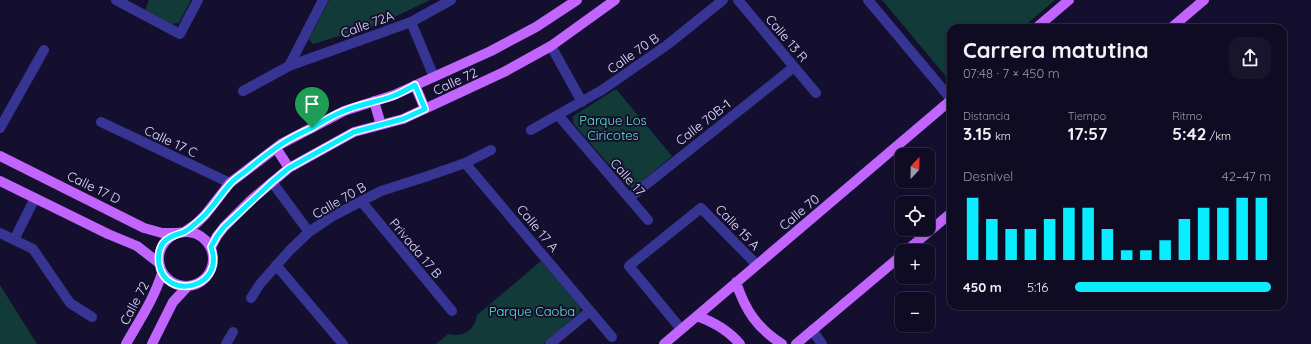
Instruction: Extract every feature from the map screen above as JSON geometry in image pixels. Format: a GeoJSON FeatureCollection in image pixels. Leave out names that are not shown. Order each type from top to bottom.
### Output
{"type":"FeatureCollection","features":[{"type":"Feature","properties":{"kind":"main road","name":"Calle 72"},"geometry":{"type":"LineString","coordinates":[[181,232],[197,223],[205,215],[230,183],[276,148],[344,111],[394,95],[491,51],[536,27],[577,0]]}},
{"type":"Feature","properties":{"kind":"main road"},"geometry":{"type":"LineString","coordinates":[[600,0],[600,11]]}},
{"type":"Feature","properties":{"kind":"main road","name":"Calle 72"},"geometry":{"type":"LineString","coordinates":[[211,247],[224,227],[289,168],[354,132],[403,119],[504,72],[551,46],[615,0]]}},
{"type":"Feature","properties":{"kind":"main road"},"geometry":{"type":"LineString","coordinates":[[1041,24],[1069,0]]}},
{"type":"Feature","properties":{"kind":"main road"},"geometry":{"type":"LineString","coordinates":[[1176,24],[1204,0]]}},
{"type":"Feature","properties":{"kind":"main road"},"geometry":{"type":"LineString","coordinates":[[415,85],[425,109]]}},
{"type":"Feature","properties":{"kind":"main road"},"geometry":{"type":"LineString","coordinates":[[374,101],[381,125]]}},
{"type":"Feature","properties":{"kind":"main road","name":"Calle 70"},"geometry":{"type":"LineString","coordinates":[[664,344],[947,102]]}},
{"type":"Feature","properties":{"kind":"main road"},"geometry":{"type":"LineString","coordinates":[[276,148],[289,168]]}},
{"type":"Feature","properties":{"kind":"main road","name":"Calle 17 D"},"geometry":{"type":"LineString","coordinates":[[0,156],[144,228],[162,233],[181,232]]}},
{"type":"Feature","properties":{"kind":"main road"},"geometry":{"type":"LineString","coordinates":[[0,181],[108,234],[137,246],[159,263]]}},
{"type":"Feature","properties":{"kind":"main road"},"geometry":{"type":"LineString","coordinates":[[914,244],[947,216]]}},
{"type":"Feature","properties":{"kind":"main road"},"geometry":{"type":"LineString","coordinates":[[181,232],[191,232],[203,237],[211,247],[214,260],[210,273],[200,283],[187,286],[173,284],[162,273],[159,263],[159,256],[163,244],[167,239],[181,232]]}},
{"type":"Feature","properties":{"kind":"main road"},"geometry":{"type":"LineString","coordinates":[[796,344],[895,260]]}},
{"type":"Feature","properties":{"kind":"main road","name":"Calle 72"},"geometry":{"type":"LineString","coordinates":[[126,344],[150,303],[162,273]]}},
{"type":"Feature","properties":{"kind":"main road"},"geometry":{"type":"LineString","coordinates":[[736,282],[749,313],[760,326],[782,344]]}},
{"type":"Feature","properties":{"kind":"main road"},"geometry":{"type":"LineString","coordinates":[[152,344],[173,302],[187,286]]}},
{"type":"Feature","properties":{"kind":"main road"},"geometry":{"type":"LineString","coordinates":[[697,316],[713,322],[728,332],[740,344]]}},
{"type":"Feature","properties":{"kind":"street"},"geometry":{"type":"LineString","coordinates":[[116,0],[180,34],[198,0]]}},
{"type":"Feature","properties":{"kind":"street"},"geometry":{"type":"LineString","coordinates":[[289,66],[323,0]]}},
{"type":"Feature","properties":{"kind":"street","name":"Calle 72A"},"geometry":{"type":"LineString","coordinates":[[243,91],[289,66],[410,22],[451,0]]}},
{"type":"Feature","properties":{"kind":"street","name":"Calle 70 B"},"geometry":{"type":"LineString","coordinates":[[531,130],[602,90],[667,45],[723,0]]}},
{"type":"Feature","properties":{"kind":"street","name":"Calle 13 R"},"geometry":{"type":"LineString","coordinates":[[738,0],[816,93]]}},
{"type":"Feature","properties":{"kind":"street"},"geometry":{"type":"LineString","coordinates":[[868,0],[947,94]]}},
{"type":"Feature","properties":{"kind":"street"},"geometry":{"type":"LineString","coordinates":[[410,22],[434,77]]}},
{"type":"Feature","properties":{"kind":"street"},"geometry":{"type":"LineString","coordinates":[[551,46],[582,102]]}},
{"type":"Feature","properties":{"kind":"street"},"geometry":{"type":"LineString","coordinates":[[0,128],[44,50]]}},
{"type":"Feature","properties":{"kind":"street","name":"Calle 70B-1"},"geometry":{"type":"LineString","coordinates":[[629,198],[794,67]]}},
{"type":"Feature","properties":{"kind":"street","name":"Calle 17"},"geometry":{"type":"LineString","coordinates":[[558,115],[648,220]]}},
{"type":"Feature","properties":{"kind":"street","name":"Calle 17 C"},"geometry":{"type":"LineString","coordinates":[[101,122],[230,183]]}},
{"type":"Feature","properties":{"kind":"street","name":"Calle 70 B"},"geometry":{"type":"LineString","coordinates":[[251,298],[260,284],[290,250],[309,232],[331,217],[381,191],[425,178],[465,163],[491,150]]}},
{"type":"Feature","properties":{"kind":"street","name":"Calle 17 A"},"geometry":{"type":"LineString","coordinates":[[465,163],[612,337]]}},
{"type":"Feature","properties":{"kind":"street"},"geometry":{"type":"LineString","coordinates":[[272,182],[309,232]]}},
{"type":"Feature","properties":{"kind":"street"},"geometry":{"type":"LineString","coordinates":[[14,240],[35,198]]}},
{"type":"Feature","properties":{"kind":"street","name":"Privada 17 B"},"geometry":{"type":"LineString","coordinates":[[361,201],[452,311]]}},
{"type":"Feature","properties":{"kind":"street","name":"Calle 15 A"},"geometry":{"type":"LineString","coordinates":[[681,329],[629,266],[701,208],[757,265]]}},
{"type":"Feature","properties":{"kind":"street"},"geometry":{"type":"LineString","coordinates":[[0,233],[33,249],[70,303],[92,317]]}},
{"type":"Feature","properties":{"kind":"street"},"geometry":{"type":"LineString","coordinates":[[276,266],[343,344]]}},
{"type":"Feature","properties":{"kind":"street"},"geometry":{"type":"LineString","coordinates":[[550,344],[590,311]]}},
{"type":"Feature","properties":{"kind":"street"},"geometry":{"type":"LineString","coordinates":[[812,330],[822,344]]}},
{"type":"Feature","properties":{"kind":"street"},"geometry":{"type":"LineString","coordinates":[[226,344],[233,332]]}},
{"type":"Feature","properties":{"kind":"green space"},"geometry":{"type":"Polygon","coordinates":[[[149,0],[191,0],[179,23],[172,24],[145,10],[149,0]]]}},
{"type":"Feature","properties":{"kind":"green space"},"geometry":{"type":"Polygon","coordinates":[[[329,0],[430,0],[380,24],[313,44],[309,39],[329,0]]]}},
{"type":"Feature","properties":{"kind":"green space"},"geometry":{"type":"Polygon","coordinates":[[[882,0],[1055,0],[1027,24],[947,24],[947,78],[882,0]]]}},
{"type":"Feature","properties":{"kind":"green space","name":"Parque Los Ciricotes"},"geometry":{"type":"Polygon","coordinates":[[[616,89],[672,156],[634,188],[628,187],[573,123],[573,116],[616,89]]]}},
{"type":"Feature","properties":{"kind":"green space","name":"Parque Caoba"},"geometry":{"type":"Polygon","coordinates":[[[541,261],[580,307],[579,313],[543,344],[436,344],[448,334],[459,335],[471,329],[477,315],[541,261]]]}},
{"type":"Feature","properties":{"kind":"green space"},"geometry":{"type":"Polygon","coordinates":[[[0,285],[37,344],[0,344],[0,285]]]}},
{"type":"Feature","properties":{"kind":"route"},"geometry":{"type":"LineString","coordinates":[[415,85],[425,109],[403,119],[354,132],[289,168],[251,200],[217,236],[211,247],[214,260],[210,273],[206,278],[200,283],[187,286],[173,284],[167,279],[160,268],[159,256],[160,250],[167,239],[172,235],[184,232],[197,223],[230,183],[258,161],[281,144],[312,128],[344,111],[394,95],[415,85]]}}]}
